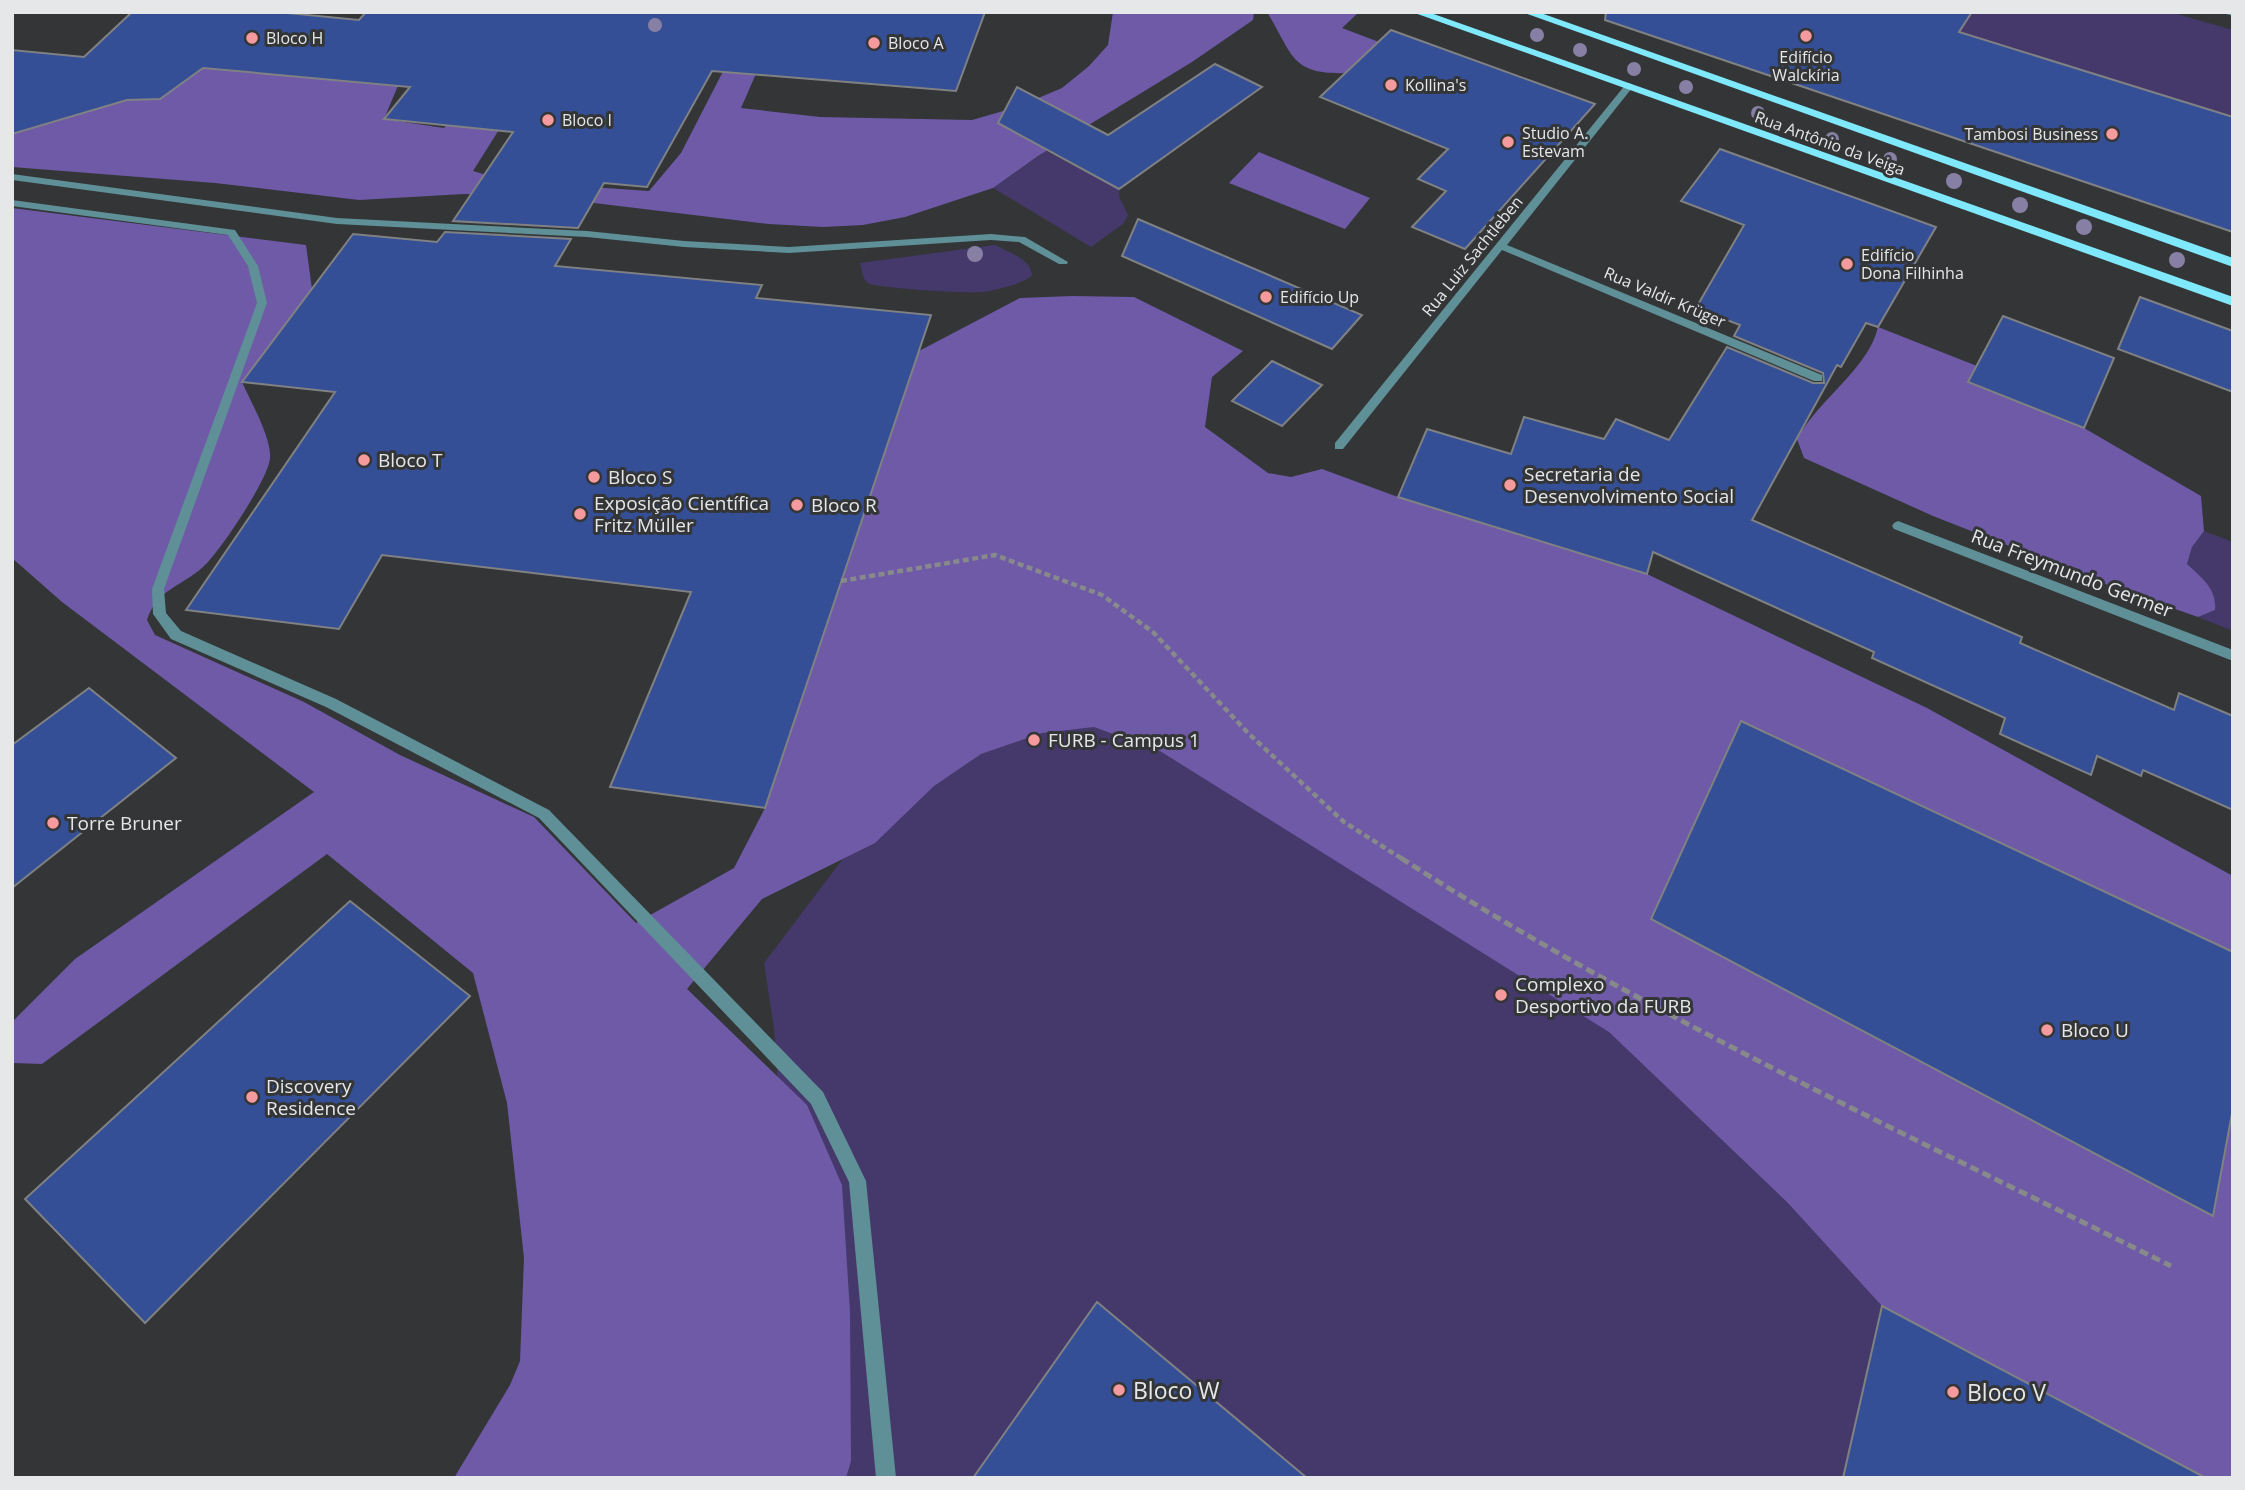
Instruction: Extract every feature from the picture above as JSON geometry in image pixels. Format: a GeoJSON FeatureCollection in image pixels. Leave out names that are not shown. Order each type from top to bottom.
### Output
{"type":"FeatureCollection","features":[{"type":"Feature","properties":{"kind":"main road","name":"Rua Antônio da Veiga"},"geometry":{"type":"LineString","coordinates":[[1417,12],[2233,302]]}},
{"type":"Feature","properties":{"kind":"main road","name":"Rua Antônio da Veiga"},"geometry":{"type":"LineString","coordinates":[[1527,12],[2233,263]]}},
{"type":"Feature","properties":{"kind":"street","name":"Rua Luiz Sachtleben"},"geometry":{"type":"LineString","coordinates":[[1339,446],[1629,86]]}},
{"type":"Feature","properties":{"kind":"street"},"geometry":{"type":"LineString","coordinates":[[12,177],[337,222],[587,234],[789,250],[1011,238],[1021,239],[1063,262]]}},
{"type":"Feature","properties":{"kind":"street"},"geometry":{"type":"LineString","coordinates":[[12,203],[231,232],[253,266],[262,303],[158,589],[160,614],[176,635],[331,703],[544,814],[817,1098],[857,1181],[886,1478]]}},
{"type":"Feature","properties":{"kind":"street","name":"Rua Valdir Krüger"},"geometry":{"type":"LineString","coordinates":[[1501,246],[1818,378]]}},
{"type":"Feature","properties":{"kind":"street","name":"Rua Freymundo Germer"},"geometry":{"type":"LineString","coordinates":[[1898,526],[2233,656]]}},
{"type":"Feature","properties":{"kind":"path"},"geometry":{"type":"LineString","coordinates":[[841,581],[995,555],[1102,595],[1153,632],[1248,733],[1344,822],[1505,925],[1712,1036],[2171,1266]]}},
{"type":"Feature","properties":{"kind":"shaded area"},"geometry":{"type":"Polygon","coordinates":[[[429,12],[384,119],[444,128],[537,12],[534,74],[473,171],[506,181],[649,191],[681,153],[752,15],[783,12],[741,108],[820,117],[972,120],[1017,107],[1062,88],[1089,66],[1108,45],[1113,12],[1254,12],[1253,20],[1192,62],[1038,156],[993,188],[905,217],[863,225],[823,227],[769,224],[536,196],[464,194],[359,200],[215,183],[12,167],[12,134],[127,100],[160,99],[203,68],[364,83],[429,12]]]}},
{"type":"Feature","properties":{"kind":"shaded area"},"geometry":{"type":"Polygon","coordinates":[[[1267,12],[1359,12],[1342,28],[1379,42],[1347,73],[1314,70],[1295,59],[1267,12]]]}},
{"type":"Feature","properties":{"kind":"shaded area"},"geometry":{"type":"Polygon","coordinates":[[[1972,12],[2170,12],[2233,30],[2233,117],[1959,32],[1972,12]]]}},
{"type":"Feature","properties":{"kind":"shaded area"},"geometry":{"type":"Polygon","coordinates":[[[1046,151],[1119,189],[1119,196],[1128,215],[1123,224],[1091,247],[993,188],[1046,151]]]}},
{"type":"Feature","properties":{"kind":"shaded area"},"geometry":{"type":"Polygon","coordinates":[[[1259,152],[1370,198],[1345,229],[1229,183],[1259,152]]]}},
{"type":"Feature","properties":{"kind":"shaded area"},"geometry":{"type":"Polygon","coordinates":[[[12,208],[306,245],[312,289],[242,382],[268,441],[268,468],[242,514],[211,559],[195,574],[163,595],[147,620],[155,635],[304,702],[400,755],[534,817],[636,923],[734,868],[765,808],[919,351],[1020,298],[1072,296],[1134,297],[1243,351],[1212,377],[1205,427],[1268,473],[1291,477],[1322,469],[1398,497],[1647,574],[1927,708],[2233,876],[2233,1478],[2206,1478],[1882,1306],[1788,1203],[1609,1032],[1160,751],[1094,727],[1042,733],[981,754],[934,786],[875,843],[762,899],[687,989],[807,1105],[842,1185],[850,1312],[851,1461],[846,1478],[454,1478],[510,1385],[520,1361],[524,1258],[507,1103],[473,973],[327,854],[42,1064],[12,1063],[12,1022],[75,959],[314,792],[62,602],[12,558],[12,208]]]}},
{"type":"Feature","properties":{"kind":"shaded area"},"geometry":{"type":"Polygon","coordinates":[[[995,245],[1024,261],[1032,276],[1022,282],[982,292],[923,290],[868,283],[863,277],[860,263],[995,245]]]}},
{"type":"Feature","properties":{"kind":"shaded area"},"geometry":{"type":"Polygon","coordinates":[[[1878,327],[1977,366],[1969,383],[2084,428],[2201,496],[2204,531],[2192,547],[2187,564],[2211,590],[2215,610],[2198,617],[2118,589],[1933,516],[1804,458],[1797,439],[1817,411],[1854,370],[1873,342],[1878,327]]]}},
{"type":"Feature","properties":{"kind":"shaded area"},"geometry":{"type":"Polygon","coordinates":[[[2204,531],[2233,542],[2233,631],[2198,617],[2215,610],[2187,564],[2192,547],[2204,531]]]}},
{"type":"Feature","properties":{"kind":"shaded area","name":"Complexo Desportivo da FURB"},"geometry":{"type":"Polygon","coordinates":[[[1153,632],[2233,1478],[769,1478],[794,1309],[774,1028],[764,963],[879,811],[1153,632]]]}},
{"type":"Feature","properties":{"kind":"building"},"geometry":{"type":"Polygon","coordinates":[[[132,12],[277,12],[359,20],[366,12],[985,12],[956,91],[712,71],[647,187],[604,183],[578,228],[453,221],[513,132],[384,119],[410,87],[203,68],[160,99],[127,100],[12,134],[12,50],[84,57],[132,12]]]}},
{"type":"Feature","properties":{"kind":"building"},"geometry":{"type":"Polygon","coordinates":[[[1606,12],[1972,12],[1959,32],[2233,117],[2233,232],[1605,20],[1606,12]]]}},
{"type":"Feature","properties":{"kind":"building"},"geometry":{"type":"Polygon","coordinates":[[[1391,30],[1595,104],[1465,249],[1412,227],[1446,191],[1418,179],[1448,149],[1320,97],[1391,30]]]}},
{"type":"Feature","properties":{"kind":"building"},"geometry":{"type":"Polygon","coordinates":[[[1215,64],[1262,87],[1119,189],[998,123],[1017,87],[1108,135],[1215,64]]]}},
{"type":"Feature","properties":{"kind":"building"},"geometry":{"type":"Polygon","coordinates":[[[1720,149],[1936,227],[1878,327],[1866,323],[1841,367],[1837,365],[1752,520],[2022,637],[2020,643],[2174,710],[2179,693],[2233,716],[2233,810],[2143,770],[2141,776],[2097,756],[2091,775],[2000,734],[2005,718],[1872,658],[1874,652],[1653,552],[1647,574],[1398,497],[1427,429],[1511,454],[1524,417],[1604,439],[1616,419],[1669,440],[1727,347],[1813,383],[1824,383],[1823,373],[1734,336],[1740,325],[1696,308],[1744,225],[1681,201],[1720,149]]]}},
{"type":"Feature","properties":{"kind":"building","name":"Edifício Up"},"geometry":{"type":"Polygon","coordinates":[[[1138,219],[1362,315],[1332,349],[1122,256],[1138,219]]]}},
{"type":"Feature","properties":{"kind":"building"},"geometry":{"type":"Polygon","coordinates":[[[445,232],[571,239],[555,266],[762,285],[756,298],[931,315],[765,808],[610,787],[691,592],[382,555],[339,629],[186,610],[335,392],[242,382],[353,234],[437,242],[445,232]]]}},
{"type":"Feature","properties":{"kind":"building"},"geometry":{"type":"Polygon","coordinates":[[[2140,297],[2233,331],[2233,392],[2118,349],[2140,297]]]}},
{"type":"Feature","properties":{"kind":"building"},"geometry":{"type":"Polygon","coordinates":[[[2003,316],[2114,358],[2084,428],[1968,382],[2003,316]]]}},
{"type":"Feature","properties":{"kind":"building"},"geometry":{"type":"Polygon","coordinates":[[[1272,361],[1322,385],[1282,426],[1232,401],[1272,361]]]}},
{"type":"Feature","properties":{"kind":"building","name":"Torre Bruner"},"geometry":{"type":"Polygon","coordinates":[[[89,688],[176,758],[12,888],[12,745],[89,688]]]}},
{"type":"Feature","properties":{"kind":"building","name":"Bloco U"},"geometry":{"type":"Polygon","coordinates":[[[1741,721],[2233,952],[2233,1108],[2213,1216],[1651,919],[1741,721]]]}},
{"type":"Feature","properties":{"kind":"building","name":"Discovery Residence"},"geometry":{"type":"Polygon","coordinates":[[[350,901],[470,996],[145,1323],[25,1199],[350,901]]]}},
{"type":"Feature","properties":{"kind":"building","name":"Bloco W"},"geometry":{"type":"Polygon","coordinates":[[[1097,1302],[1307,1478],[973,1478],[1097,1302]]]}},
{"type":"Feature","properties":{"kind":"building","name":"Bloco V"},"geometry":{"type":"Polygon","coordinates":[[[1882,1306],[2206,1478],[1843,1478],[1882,1306]]]}},
{"type":"Feature","properties":{"kind":"place","name":"Edifício Walckíria"},"geometry":{"type":"Point","coordinates":[1806,36]}},
{"type":"Feature","properties":{"kind":"place","name":"Bloco H"},"geometry":{"type":"Point","coordinates":[252,38]}},
{"type":"Feature","properties":{"kind":"place","name":"Bloco A"},"geometry":{"type":"Point","coordinates":[874,43]}},
{"type":"Feature","properties":{"kind":"place","name":"Kollina's"},"geometry":{"type":"Point","coordinates":[1391,85]}},
{"type":"Feature","properties":{"kind":"place","name":"Bloco I"},"geometry":{"type":"Point","coordinates":[548,120]}},
{"type":"Feature","properties":{"kind":"place","name":"Tambosi Business"},"geometry":{"type":"Point","coordinates":[2112,134]}},
{"type":"Feature","properties":{"kind":"place","name":"Studio A. Estevam"},"geometry":{"type":"Point","coordinates":[1508,142]}},
{"type":"Feature","properties":{"kind":"place","name":"Edifício Dona Filhinha"},"geometry":{"type":"Point","coordinates":[1847,264]}},
{"type":"Feature","properties":{"kind":"place","name":"Edifício Up"},"geometry":{"type":"Point","coordinates":[1266,297]}},
{"type":"Feature","properties":{"kind":"place","name":"Bloco T"},"geometry":{"type":"Point","coordinates":[364,460]}},
{"type":"Feature","properties":{"kind":"place","name":"Bloco S"},"geometry":{"type":"Point","coordinates":[594,477]}},
{"type":"Feature","properties":{"kind":"place","name":"Secretaria de Desenvolvimento Social"},"geometry":{"type":"Point","coordinates":[1510,485]}},
{"type":"Feature","properties":{"kind":"place","name":"Bloco R"},"geometry":{"type":"Point","coordinates":[797,505]}},
{"type":"Feature","properties":{"kind":"place","name":"Exposição Científica Fritz Müller"},"geometry":{"type":"Point","coordinates":[580,514]}},
{"type":"Feature","properties":{"kind":"place","name":"FURB - Campus 1"},"geometry":{"type":"Point","coordinates":[1034,740]}},
{"type":"Feature","properties":{"kind":"place","name":"Torre Bruner"},"geometry":{"type":"Point","coordinates":[53,823]}},
{"type":"Feature","properties":{"kind":"place","name":"Complexo Desportivo da FURB"},"geometry":{"type":"Point","coordinates":[1501,995]}},
{"type":"Feature","properties":{"kind":"place","name":"Bloco U"},"geometry":{"type":"Point","coordinates":[2047,1030]}},
{"type":"Feature","properties":{"kind":"place","name":"Discovery Residence"},"geometry":{"type":"Point","coordinates":[252,1097]}},
{"type":"Feature","properties":{"kind":"place","name":"Bloco W"},"geometry":{"type":"Point","coordinates":[1119,1390]}},
{"type":"Feature","properties":{"kind":"place","name":"Bloco V"},"geometry":{"type":"Point","coordinates":[1953,1392]}}]}
